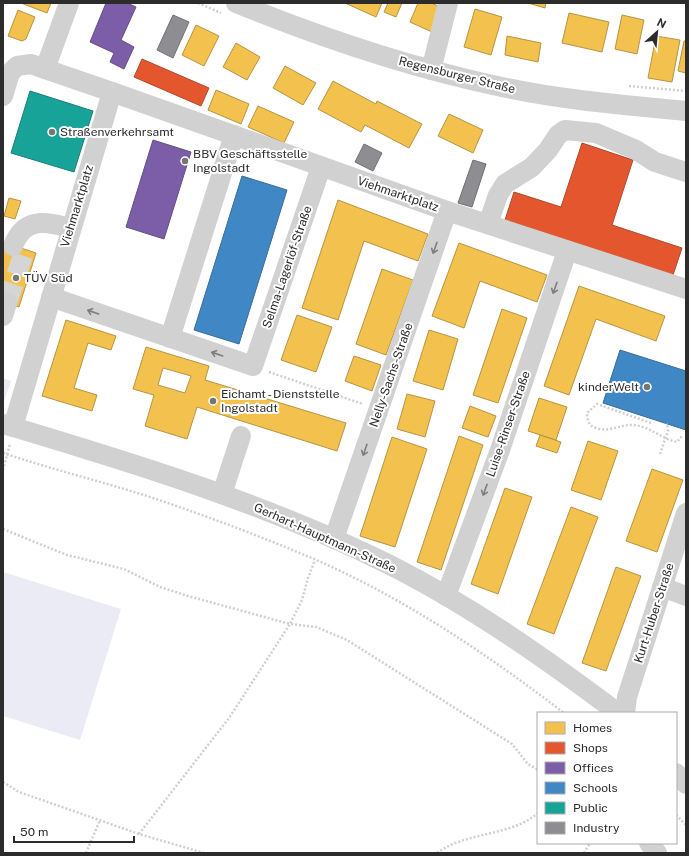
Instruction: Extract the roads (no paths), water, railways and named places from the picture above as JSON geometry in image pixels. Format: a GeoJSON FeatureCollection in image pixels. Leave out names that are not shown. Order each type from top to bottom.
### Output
{"type":"FeatureCollection","features":[{"type":"Feature","properties":{"kind":"street"},"geometry":{"type":"LineString","coordinates":[[45,69],[70,3]]}},
{"type":"Feature","properties":{"kind":"street","name":"Regensburger Straße"},"geometry":{"type":"LineString","coordinates":[[236,3],[342,43],[431,70],[503,88],[545,95],[686,111]]}},
{"type":"Feature","properties":{"kind":"street"},"geometry":{"type":"LineString","coordinates":[[431,70],[448,3]]}},
{"type":"Feature","properties":{"kind":"street","name":"Viehmarktplatz"},"geometry":{"type":"LineString","coordinates":[[3,96],[10,73],[17,66],[30,64],[447,211],[686,289]]}},
{"type":"Feature","properties":{"kind":"street","name":"Viehmarktplatz"},"geometry":{"type":"LineString","coordinates":[[8,425],[51,297],[70,228],[112,92]]}},
{"type":"Feature","properties":{"kind":"street"},"geometry":{"type":"LineString","coordinates":[[488,224],[498,195],[505,184],[532,166],[548,150],[558,135],[565,130],[596,132],[636,150],[655,162],[686,172]]}},
{"type":"Feature","properties":{"kind":"street"},"geometry":{"type":"LineString","coordinates":[[51,297],[170,338],[234,135]]}},
{"type":"Feature","properties":{"kind":"street","name":"Selma-Lagerlöf-Straße"},"geometry":{"type":"LineString","coordinates":[[170,338],[254,366],[321,167]]}},
{"type":"Feature","properties":{"kind":"street","name":"Nelly-Sachs-Straße"},"geometry":{"type":"LineString","coordinates":[[334,539],[447,211]]}},
{"type":"Feature","properties":{"kind":"street"},"geometry":{"type":"LineString","coordinates":[[19,248],[23,228],[33,223],[46,223],[70,228]]}},
{"type":"Feature","properties":{"kind":"street","name":"Luise-Rinser-Straße"},"geometry":{"type":"LineString","coordinates":[[446,596],[500,450],[567,251]]}},
{"type":"Feature","properties":{"kind":"street","name":"Gerhart-Hauptmann-Straße"},"geometry":{"type":"LineString","coordinates":[[8,425],[222,494],[268,511],[334,539],[391,566],[446,596],[561,671],[617,712]]}},
{"type":"Feature","properties":{"kind":"street"},"geometry":{"type":"LineString","coordinates":[[222,494],[241,436]]}},
{"type":"Feature","properties":{"kind":"street","name":"Kurt-Huber-Straße"},"geometry":{"type":"LineString","coordinates":[[625,712],[627,697],[686,513]]}},
{"type":"Feature","properties":{"kind":"street"},"geometry":{"type":"LineString","coordinates":[[662,587],[686,596]]}},
{"type":"Feature","properties":{"kind":"street"},"geometry":{"type":"LineString","coordinates":[[677,774],[686,784]]}},
{"type":"Feature","properties":{"kind":"street"},"geometry":{"type":"LineString","coordinates":[[650,844],[657,853]]}},
{"type":"Feature","properties":{"kind":"tunnel"},"geometry":{"type":"LineString","coordinates":[[7,303],[25,249]]}},
{"type":"Feature","properties":{"kind":"place","name":"Straßenverkehrsamt"},"geometry":{"type":"Point","coordinates":[52,132]}},
{"type":"Feature","properties":{"kind":"place","name":"BBV Geschäftsstelle Ingolstadt"},"geometry":{"type":"Point","coordinates":[185,161]}},
{"type":"Feature","properties":{"kind":"place","name":"TÜV Süd"},"geometry":{"type":"Point","coordinates":[16,278]}},
{"type":"Feature","properties":{"kind":"place","name":"kinderWelt"},"geometry":{"type":"Point","coordinates":[647,387]}},
{"type":"Feature","properties":{"kind":"place","name":"Eichamt - Dienststelle Ingolstadt"},"geometry":{"type":"Point","coordinates":[213,401]}}]}
